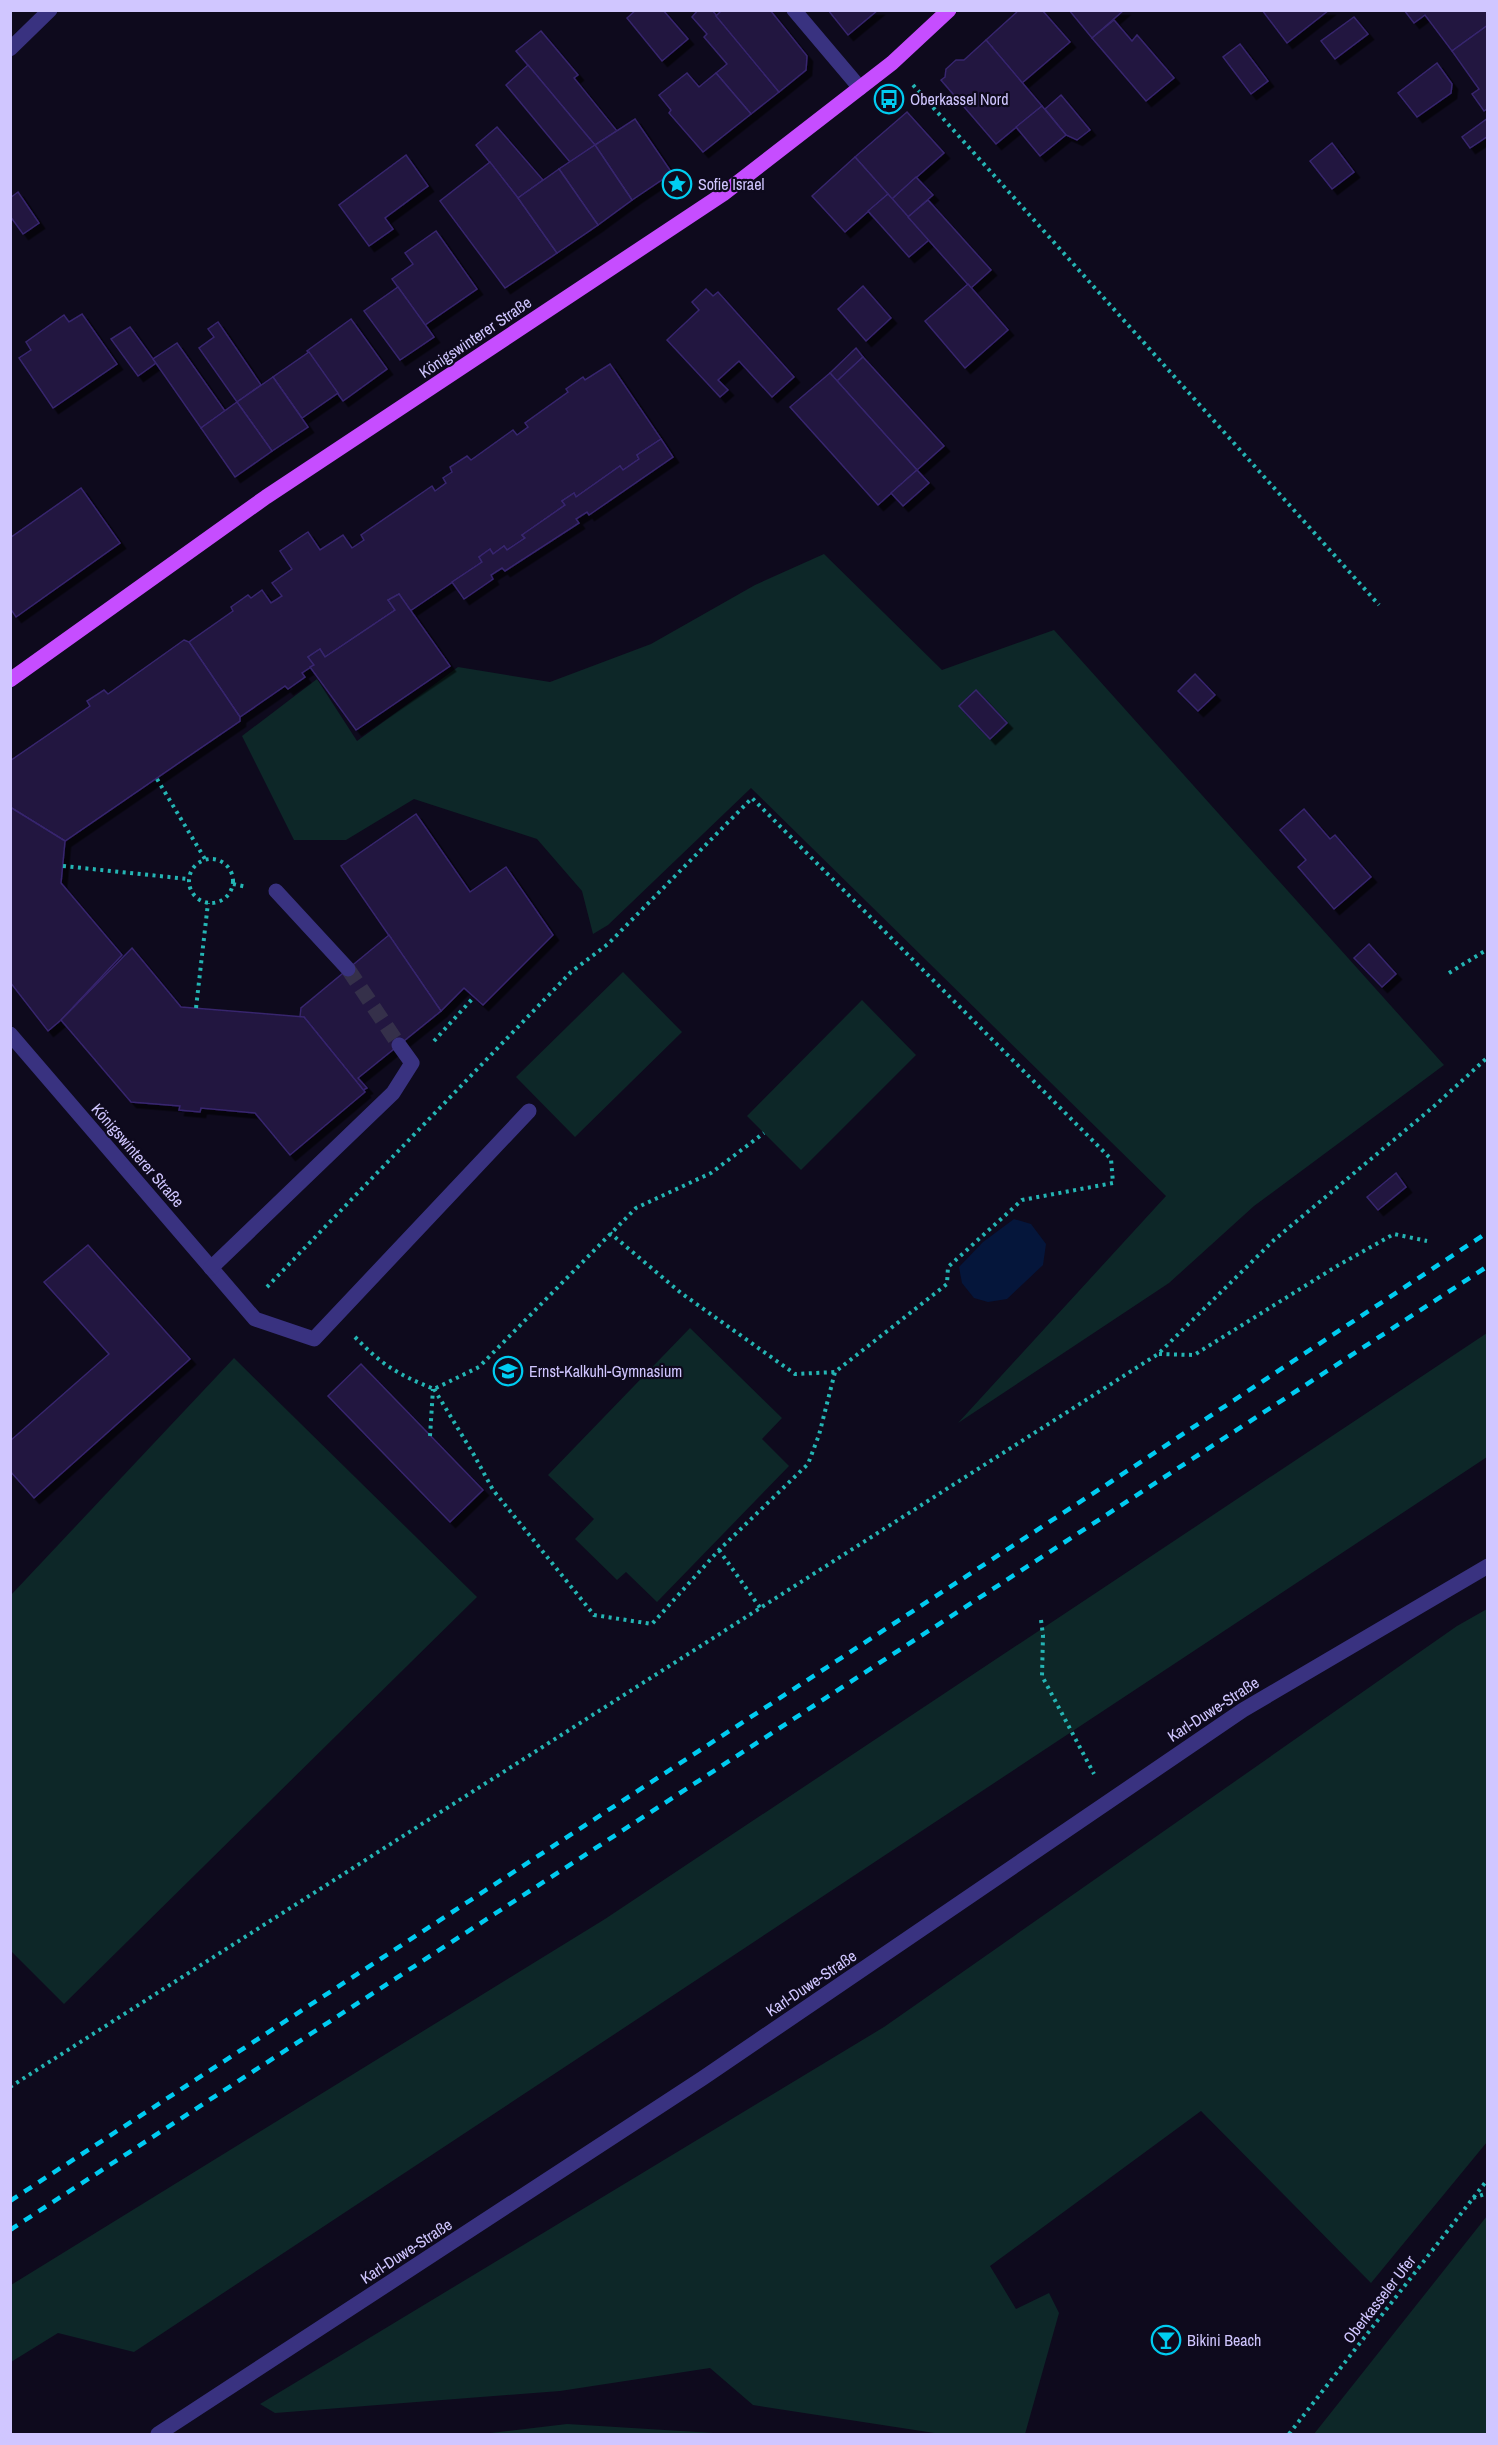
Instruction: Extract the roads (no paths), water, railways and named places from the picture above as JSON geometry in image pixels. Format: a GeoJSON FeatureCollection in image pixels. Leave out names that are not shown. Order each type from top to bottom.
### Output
{"type":"FeatureCollection","features":[{"type":"Feature","properties":{"kind":"main road","name":"Königswinterer Straße"},"geometry":{"type":"LineString","coordinates":[[10,680],[266,497],[723,194],[892,63],[950,10]]}},
{"type":"Feature","properties":{"kind":"street"},"geometry":{"type":"LineString","coordinates":[[10,49],[50,10]]}},
{"type":"Feature","properties":{"kind":"street"},"geometry":{"type":"LineString","coordinates":[[794,10],[860,88]]}},
{"type":"Feature","properties":{"kind":"street"},"geometry":{"type":"LineString","coordinates":[[276,891],[348,969]]}},
{"type":"Feature","properties":{"kind":"street","name":"Königswinterer Straße"},"geometry":{"type":"LineString","coordinates":[[10,1034],[255,1319],[314,1339],[529,1111]]}},
{"type":"Feature","properties":{"kind":"street"},"geometry":{"type":"LineString","coordinates":[[210,1268],[393,1093],[412,1063],[399,1045]]}},
{"type":"Feature","properties":{"kind":"street","name":"Karl-Duwe-Straße"},"geometry":{"type":"LineString","coordinates":[[158,2434],[703,2078],[1243,1710],[1488,1566]]}},
{"type":"Feature","properties":{"kind":"water"},"geometry":{"type":"Polygon","coordinates":[[[1014,1219],[1031,1224],[1046,1244],[1043,1265],[1007,1299],[988,1302],[974,1298],[962,1283],[959,1267],[983,1242],[1014,1219]]]}},
{"type":"Feature","properties":{"kind":"tunnel"},"geometry":{"type":"LineString","coordinates":[[348,969],[399,1045]]}},
{"type":"Feature","properties":{"kind":"railway"},"geometry":{"type":"LineString","coordinates":[[10,2201],[1112,1481],[1488,1232]]}},
{"type":"Feature","properties":{"kind":"railway"},"geometry":{"type":"LineString","coordinates":[[10,2230],[1488,1266]]}},
{"type":"Feature","properties":{"kind":"place","name":"Oberkassel Nord"},"geometry":{"type":"Point","coordinates":[889,99]}},
{"type":"Feature","properties":{"kind":"place","name":"Sofie Israel"},"geometry":{"type":"Point","coordinates":[677,184]}},
{"type":"Feature","properties":{"kind":"place","name":"Ernst-Kalkuhl-Gymnasium"},"geometry":{"type":"Point","coordinates":[508,1371]}},
{"type":"Feature","properties":{"kind":"place","name":"Bikini Beach"},"geometry":{"type":"Point","coordinates":[1166,2340]}}]}
